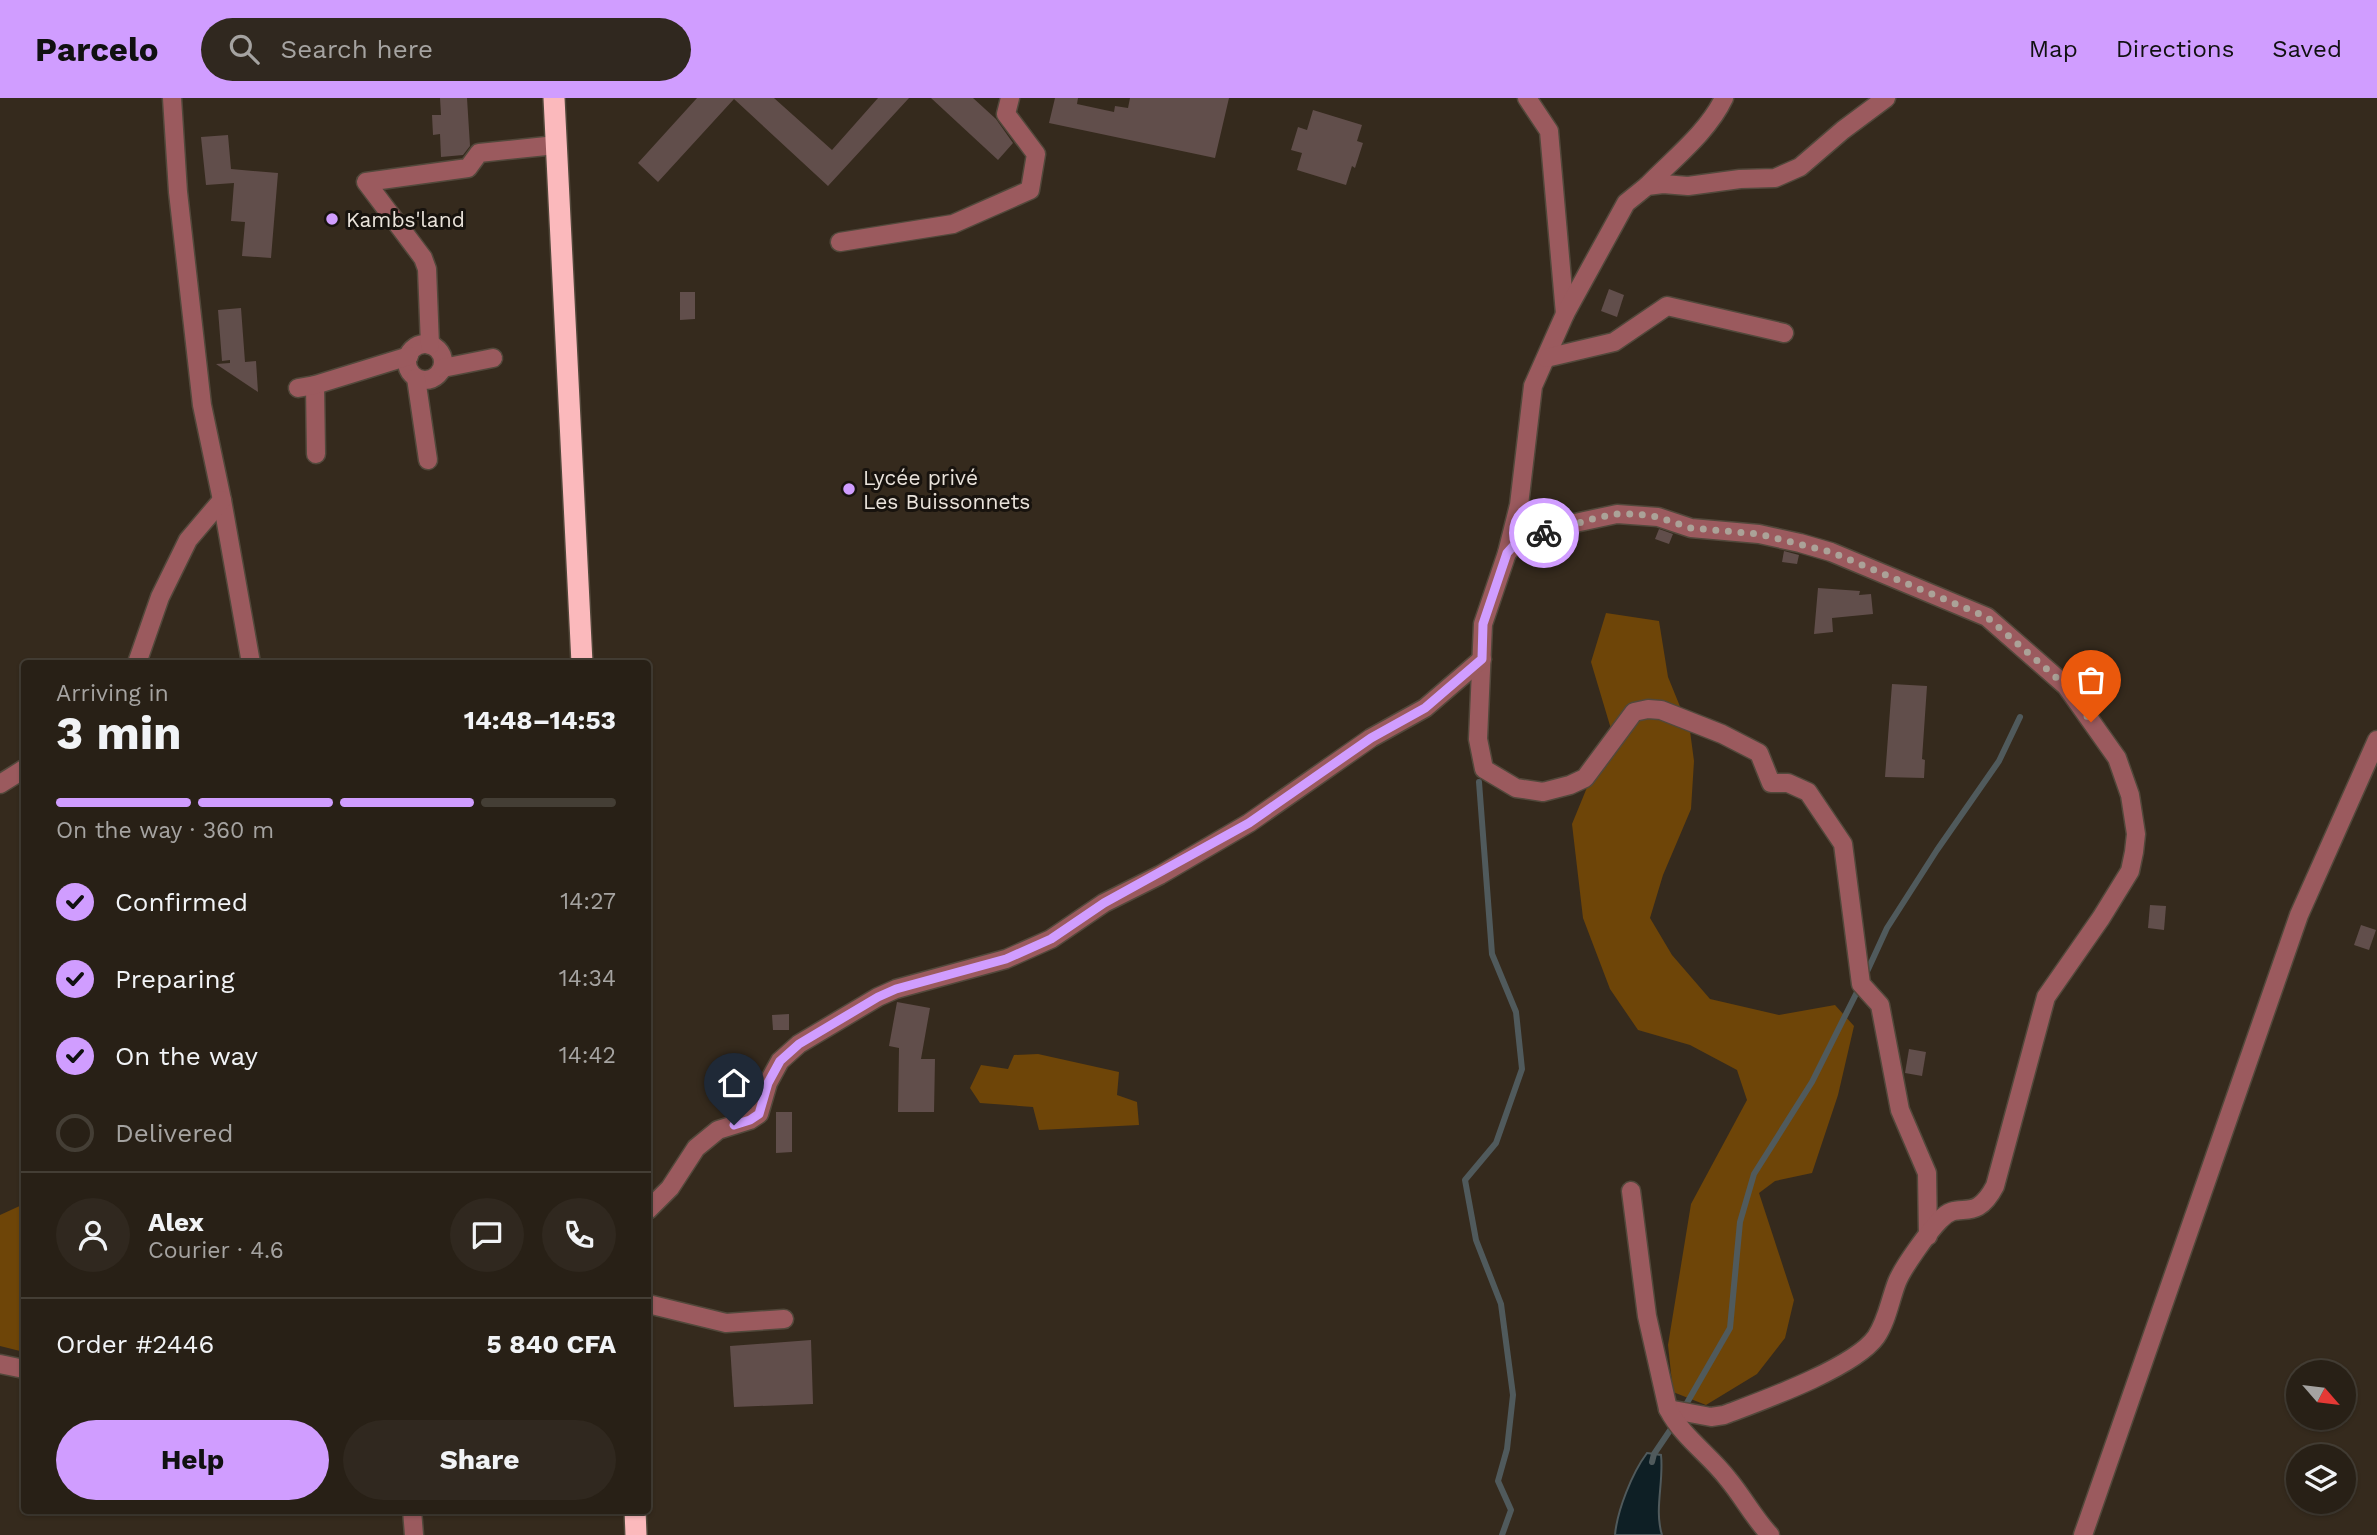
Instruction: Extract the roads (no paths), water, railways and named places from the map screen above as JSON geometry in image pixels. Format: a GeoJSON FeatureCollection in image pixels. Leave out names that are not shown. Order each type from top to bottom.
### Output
{"type":"FeatureCollection","features":[{"type":"Feature","properties":{"kind":"highway"},"geometry":{"type":"LineString","coordinates":[[554,98],[582,660]]}},
{"type":"Feature","properties":{"kind":"highway"},"geometry":{"type":"LineString","coordinates":[[635,1514],[636,1535]]}},
{"type":"Feature","properties":{"kind":"street"},"geometry":{"type":"LineString","coordinates":[[172,98],[178,192],[202,405],[250,660]]}},
{"type":"Feature","properties":{"kind":"street"},"geometry":{"type":"LineString","coordinates":[[840,242],[953,224],[1030,190],[1036,154],[1006,114],[1010,98]]}},
{"type":"Feature","properties":{"kind":"street"},"geometry":{"type":"LineString","coordinates":[[1527,98],[1549,131],[1565,314]]}},
{"type":"Feature","properties":{"kind":"street"},"geometry":{"type":"LineString","coordinates":[[1724,98],[1719,108],[1693,138],[1647,186],[1626,203],[1565,314],[1533,386],[1519,505],[1507,553],[1483,624],[1478,739],[1484,769],[1516,788],[1543,792],[1570,785],[1584,778],[1634,712],[1661,710],[1743,743],[1759,753],[1771,783],[1796,786],[1808,792],[1843,844],[1861,984],[1880,1005],[1900,1110],[1927,1173],[1928,1236]]}},
{"type":"Feature","properties":{"kind":"street"},"geometry":{"type":"LineString","coordinates":[[1647,186],[1688,186],[1740,179],[1775,178],[1800,167],[1886,98]]}},
{"type":"Feature","properties":{"kind":"street"},"geometry":{"type":"LineString","coordinates":[[430,345],[427,269],[424,258],[366,182],[468,168],[479,153],[556,145]]}},
{"type":"Feature","properties":{"kind":"street"},"geometry":{"type":"LineString","coordinates":[[1546,358],[1614,341],[1667,306],[1784,333]]}},
{"type":"Feature","properties":{"kind":"street"},"geometry":{"type":"LineString","coordinates":[[428,460],[416,378],[408,368],[409,356],[417,346],[430,345],[441,354],[443,368]]}},
{"type":"Feature","properties":{"kind":"street"},"geometry":{"type":"LineString","coordinates":[[316,454],[306,386],[409,356]]}},
{"type":"Feature","properties":{"kind":"street"},"geometry":{"type":"LineString","coordinates":[[416,378],[429,380],[435,378],[443,368],[493,358]]}},
{"type":"Feature","properties":{"kind":"street"},"geometry":{"type":"LineString","coordinates":[[138,660],[160,597],[188,540],[222,500]]}},
{"type":"Feature","properties":{"kind":"street"},"geometry":{"type":"LineString","coordinates":[[1507,553],[1517,542],[1575,523],[1617,514],[1658,517],[1691,528],[1759,534],[1831,552],[1987,617],[2066,686],[2117,758],[2130,795],[2136,834],[2130,871],[2046,997],[1995,1186],[1987,1200],[1976,1210],[1950,1212],[1940,1219],[1898,1279],[1877,1336],[1847,1362],[1724,1415],[1710,1417],[1668,1409]]}},
{"type":"Feature","properties":{"kind":"street"},"geometry":{"type":"LineString","coordinates":[[651,1207],[670,1188],[696,1148],[718,1130],[750,1120],[759,1114],[768,1083],[780,1061],[799,1044],[896,989],[1006,959],[1051,939],[1104,903],[1249,823],[1371,738],[1425,708],[1482,659]]}},
{"type":"Feature","properties":{"kind":"street"},"geometry":{"type":"LineString","coordinates":[[2082,1535],[2299,915],[2373,757],[2377,740]]}},
{"type":"Feature","properties":{"kind":"street"},"geometry":{"type":"LineString","coordinates":[[0,784],[21,771]]}},
{"type":"Feature","properties":{"kind":"street"},"geometry":{"type":"LineString","coordinates":[[1631,1191],[1647,1315],[1668,1409],[1675,1423],[1727,1477],[1755,1519],[1770,1535]]}},
{"type":"Feature","properties":{"kind":"street"},"geometry":{"type":"LineString","coordinates":[[651,1305],[726,1324],[785,1319]]}},
{"type":"Feature","properties":{"kind":"street"},"geometry":{"type":"LineString","coordinates":[[0,1364],[21,1368]]}},
{"type":"Feature","properties":{"kind":"street"},"geometry":{"type":"LineString","coordinates":[[412,1514],[414,1535]]}},
{"type":"Feature","properties":{"kind":"waterway"},"geometry":{"type":"LineString","coordinates":[[1865,976],[1887,928],[1999,761],[2020,717]]}},
{"type":"Feature","properties":{"kind":"waterway"},"geometry":{"type":"LineString","coordinates":[[1479,782],[1492,954],[1516,1012],[1522,1069],[1496,1143],[1465,1180],[1476,1240],[1501,1304],[1513,1395],[1507,1449],[1498,1481],[1511,1510],[1502,1535]]}},
{"type":"Feature","properties":{"kind":"waterway"},"geometry":{"type":"LineString","coordinates":[[1684,1408],[1730,1328],[1740,1222],[1754,1174],[1812,1082],[1860,986]]}},
{"type":"Feature","properties":{"kind":"waterway"},"geometry":{"type":"LineString","coordinates":[[1652,1462],[1654,1454],[1675,1423]]}},
{"type":"Feature","properties":{"kind":"place","name":"Kambs'land"},"geometry":{"type":"Point","coordinates":[332,219]}},
{"type":"Feature","properties":{"kind":"place","name":"Lycée privé Les Buissonnets"},"geometry":{"type":"Point","coordinates":[849,489]}}]}
